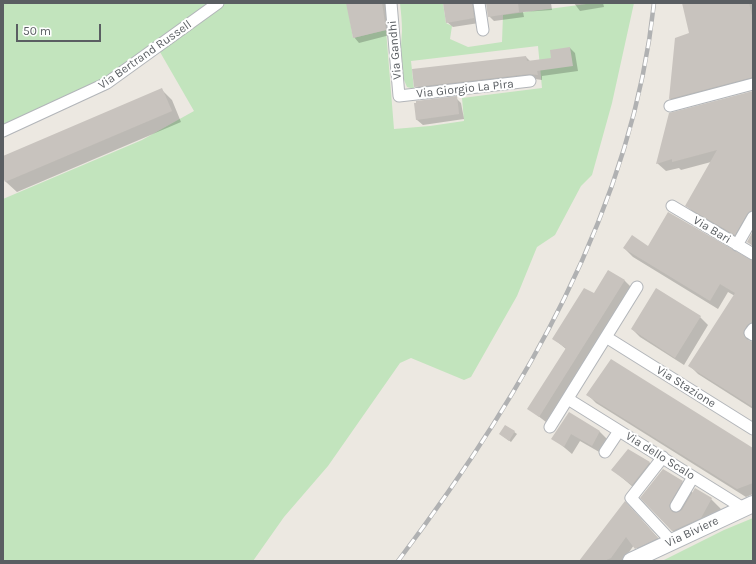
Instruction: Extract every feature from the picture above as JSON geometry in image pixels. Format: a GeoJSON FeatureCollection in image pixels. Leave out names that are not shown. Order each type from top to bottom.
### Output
{"type":"FeatureCollection","features":[{"type":"Feature","properties":{"kind":"main road","name":"Via Biviere"},"geometry":{"type":"LineString","coordinates":[[633,561],[671,541],[748,506]]}},
{"type":"Feature","properties":{"kind":"street","name":"Via Bertrand Russell"},"geometry":{"type":"LineString","coordinates":[[3,131],[108,83],[218,3]]}},
{"type":"Feature","properties":{"kind":"street","name":"Via Gandhi"},"geometry":{"type":"LineString","coordinates":[[391,3],[400,96]]}},
{"type":"Feature","properties":{"kind":"street"},"geometry":{"type":"LineString","coordinates":[[479,3],[483,30]]}},
{"type":"Feature","properties":{"kind":"street","name":"Via Giorgio La Pira"},"geometry":{"type":"LineString","coordinates":[[400,96],[530,81]]}},
{"type":"Feature","properties":{"kind":"street"},"geometry":{"type":"LineString","coordinates":[[670,106],[753,84]]}},
{"type":"Feature","properties":{"kind":"street","name":"Via Bari"},"geometry":{"type":"LineString","coordinates":[[672,206],[753,254]]}},
{"type":"Feature","properties":{"kind":"street"},"geometry":{"type":"LineString","coordinates":[[737,245],[753,217]]}},
{"type":"Feature","properties":{"kind":"street"},"geometry":{"type":"LineString","coordinates":[[550,427],[572,401],[606,337],[637,287]]}},
{"type":"Feature","properties":{"kind":"street","name":"Via Stazione"},"geometry":{"type":"LineString","coordinates":[[606,337],[753,429]]}},
{"type":"Feature","properties":{"kind":"street","name":"Via dello Scalo"},"geometry":{"type":"LineString","coordinates":[[572,401],[693,477],[748,506]]}},
{"type":"Feature","properties":{"kind":"street"},"geometry":{"type":"LineString","coordinates":[[605,452],[619,431]]}},
{"type":"Feature","properties":{"kind":"street"},"geometry":{"type":"LineString","coordinates":[[663,457],[631,498],[671,541]]}},
{"type":"Feature","properties":{"kind":"street"},"geometry":{"type":"LineString","coordinates":[[676,506],[693,477]]}},
{"type":"Feature","properties":{"kind":"green space"},"geometry":{"type":"Polygon","coordinates":[[[3,3],[210,3],[148,49],[102,79],[3,125],[3,3]]]}},
{"type":"Feature","properties":{"kind":"green space"},"geometry":{"type":"Polygon","coordinates":[[[223,3],[347,3],[353,38],[386,30],[394,129],[464,121],[462,98],[542,88],[538,46],[411,61],[414,89],[407,87],[401,66],[402,28],[400,3],[443,3],[446,23],[452,26],[450,39],[468,47],[502,42],[503,15],[594,3],[634,3],[612,103],[592,175],[581,186],[555,235],[537,247],[517,296],[471,377],[464,380],[411,358],[400,363],[328,466],[284,517],[253,561],[3,561],[3,199],[142,140],[194,111],[160,52],[223,3]]]}},
{"type":"Feature","properties":{"kind":"green space"},"geometry":{"type":"Polygon","coordinates":[[[753,518],[753,561],[662,561],[724,530],[753,518]]]}},
{"type":"Feature","properties":{"kind":"building"},"geometry":{"type":"Polygon","coordinates":[[[346,3],[382,3],[386,30],[353,38],[346,3]]]}},
{"type":"Feature","properties":{"kind":"building"},"geometry":{"type":"Polygon","coordinates":[[[443,3],[472,3],[474,18],[446,23],[443,3]]]}},
{"type":"Feature","properties":{"kind":"building"},"geometry":{"type":"Polygon","coordinates":[[[486,3],[518,3],[519,12],[488,17],[486,3]]]}},
{"type":"Feature","properties":{"kind":"building"},"geometry":{"type":"Polygon","coordinates":[[[682,3],[749,3],[753,20],[753,77],[669,99],[675,38],[689,33],[682,3]]]}},
{"type":"Feature","properties":{"kind":"building"},"geometry":{"type":"Polygon","coordinates":[[[570,47],[573,66],[537,71],[538,75],[529,74],[414,87],[412,69],[526,56],[527,61],[551,58],[550,50],[570,47]]]}},
{"type":"Feature","properties":{"kind":"building"},"geometry":{"type":"Polygon","coordinates":[[[162,88],[172,111],[5,182],[3,177],[3,156],[162,88]]]}},
{"type":"Feature","properties":{"kind":"building"},"geometry":{"type":"Polygon","coordinates":[[[753,91],[753,210],[747,214],[735,235],[685,206],[717,150],[672,162],[672,159],[656,164],[669,113],[753,91]]]}},
{"type":"Feature","properties":{"kind":"building"},"geometry":{"type":"Polygon","coordinates":[[[457,96],[459,114],[416,120],[414,103],[416,103],[416,101],[457,96]]]}},
{"type":"Feature","properties":{"kind":"building"},"geometry":{"type":"Polygon","coordinates":[[[668,212],[753,261],[753,322],[747,325],[743,333],[746,339],[753,342],[753,407],[688,366],[735,293],[720,284],[710,301],[623,248],[632,235],[648,246],[668,212]]]}},
{"type":"Feature","properties":{"kind":"building"},"geometry":{"type":"Polygon","coordinates":[[[753,231],[753,246],[747,242],[753,231]]]}},
{"type":"Feature","properties":{"kind":"building"},"geometry":{"type":"Polygon","coordinates":[[[608,270],[625,280],[539,417],[527,409],[566,348],[552,339],[584,288],[594,293],[608,270]]]}},
{"type":"Feature","properties":{"kind":"building"},"geometry":{"type":"Polygon","coordinates":[[[656,288],[701,316],[675,358],[631,329],[656,288]]]}},
{"type":"Feature","properties":{"kind":"building"},"geometry":{"type":"Polygon","coordinates":[[[611,359],[753,448],[753,483],[737,489],[586,395],[611,359]]]}},
{"type":"Feature","properties":{"kind":"building"},"geometry":{"type":"Polygon","coordinates":[[[569,412],[600,431],[592,446],[571,434],[564,447],[551,439],[569,412]]]}},
{"type":"Feature","properties":{"kind":"building"},"geometry":{"type":"Polygon","coordinates":[[[505,425],[515,431],[509,441],[499,434],[505,425]]]}},
{"type":"Feature","properties":{"kind":"building"},"geometry":{"type":"Polygon","coordinates":[[[628,449],[650,462],[632,485],[611,470],[628,449]]]}},
{"type":"Feature","properties":{"kind":"building"},"geometry":{"type":"Polygon","coordinates":[[[663,469],[683,481],[670,503],[669,506],[672,512],[676,513],[682,510],[695,488],[712,498],[701,518],[672,531],[640,498],[663,469]]]}},
{"type":"Feature","properties":{"kind":"building"},"geometry":{"type":"Polygon","coordinates":[[[625,501],[658,538],[635,549],[626,537],[611,558],[604,561],[579,561],[625,501]]]}},
{"type":"Feature","properties":{"kind":"railway"},"geometry":{"type":"LineString","coordinates":[[398,561],[444,498],[487,434],[528,367],[564,298],[596,228],[622,155],[642,80],[654,3]]}}]}
